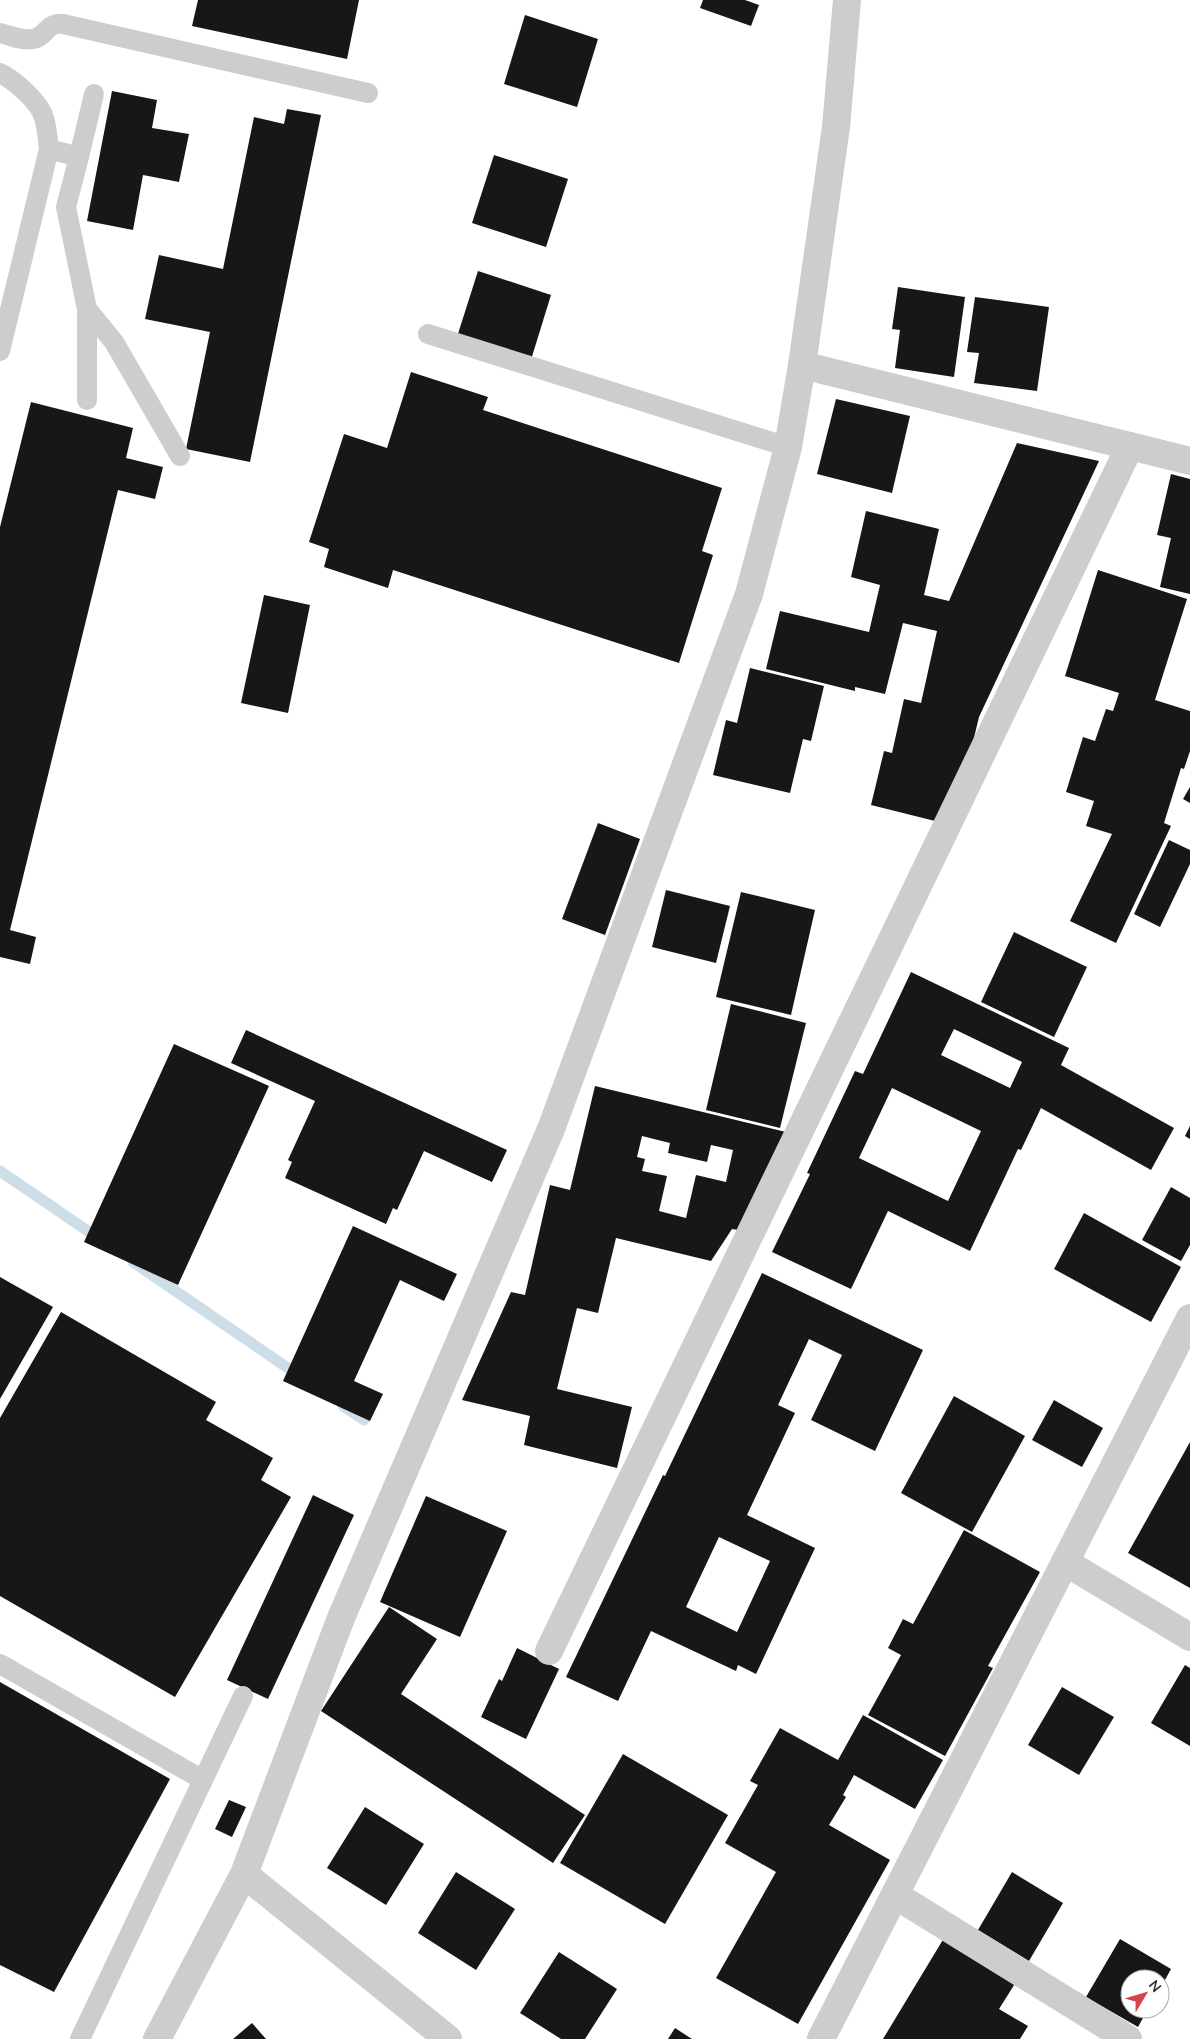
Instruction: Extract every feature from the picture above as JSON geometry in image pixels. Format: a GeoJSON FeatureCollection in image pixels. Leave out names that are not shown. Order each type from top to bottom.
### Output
{"type":"FeatureCollection","features":[{"type":"Feature","properties":{"kind":"street"},"geometry":{"type":"LineString","coordinates":[[157,2039],[244,1874],[341,1618],[554,1120],[749,594],[788,447],[802,365],[836,127],[847,0]]}},
{"type":"Feature","properties":{"kind":"street"},"geometry":{"type":"LineString","coordinates":[[802,365],[1190,461]]}},
{"type":"Feature","properties":{"kind":"street"},"geometry":{"type":"LineString","coordinates":[[549,1651],[1130,446]]}},
{"type":"Feature","properties":{"kind":"street"},"geometry":{"type":"LineString","coordinates":[[821,2039],[1190,1318]]}},
{"type":"Feature","properties":{"kind":"street"},"geometry":{"type":"LineString","coordinates":[[1065,1562],[1190,1638]]}},
{"type":"Feature","properties":{"kind":"street"},"geometry":{"type":"LineString","coordinates":[[244,1874],[448,2039]]}},
{"type":"Feature","properties":{"kind":"street"},"geometry":{"type":"LineString","coordinates":[[895,1895],[1128,2039]]}},
{"type":"Feature","properties":{"kind":"lane"},"geometry":{"type":"LineString","coordinates":[[0,33],[32,40],[52,25],[63,24],[368,93]]}},
{"type":"Feature","properties":{"kind":"lane"},"geometry":{"type":"LineString","coordinates":[[0,73],[29,95],[44,116],[49,149],[0,351]]}},
{"type":"Feature","properties":{"kind":"lane"},"geometry":{"type":"LineString","coordinates":[[87,400],[87,309],[66,207],[94,94]]}},
{"type":"Feature","properties":{"kind":"lane"},"geometry":{"type":"LineString","coordinates":[[49,149],[79,157]]}},
{"type":"Feature","properties":{"kind":"lane"},"geometry":{"type":"LineString","coordinates":[[87,309],[114,342],[180,456]]}},
{"type":"Feature","properties":{"kind":"lane"},"geometry":{"type":"LineString","coordinates":[[428,334],[788,447]]}},
{"type":"Feature","properties":{"kind":"lane"},"geometry":{"type":"LineString","coordinates":[[0,1664],[203,1780]]}},
{"type":"Feature","properties":{"kind":"lane"},"geometry":{"type":"LineString","coordinates":[[80,2039],[243,1696]]}},
{"type":"Feature","properties":{"kind":"building"},"geometry":{"type":"Polygon","coordinates":[[[198,0],[359,0],[347,59],[192,26],[198,0]]]}},
{"type":"Feature","properties":{"kind":"building"},"geometry":{"type":"Polygon","coordinates":[[[703,0],[745,0],[759,5],[751,26],[700,8],[703,0]]]}},
{"type":"Feature","properties":{"kind":"building"},"geometry":{"type":"Polygon","coordinates":[[[525,15],[598,39],[577,107],[504,84],[525,15]]]}},
{"type":"Feature","properties":{"kind":"building"},"geometry":{"type":"Polygon","coordinates":[[[112,91],[157,100],[152,128],[189,134],[179,182],[143,175],[133,230],[87,221],[112,91]]]}},
{"type":"Feature","properties":{"kind":"building"},"geometry":{"type":"Polygon","coordinates":[[[287,109],[321,115],[250,462],[186,449],[210,332],[145,319],[159,255],[223,269],[254,117],[284,124],[287,109]]]}},
{"type":"Feature","properties":{"kind":"building"},"geometry":{"type":"Polygon","coordinates":[[[494,155],[568,179],[546,247],[472,223],[494,155]]]}},
{"type":"Feature","properties":{"kind":"building"},"geometry":{"type":"Polygon","coordinates":[[[478,271],[551,295],[530,363],[456,340],[478,271]]]}},
{"type":"Feature","properties":{"kind":"building"},"geometry":{"type":"Polygon","coordinates":[[[898,287],[965,297],[954,377],[895,368],[900,330],[892,329],[898,287]]]}},
{"type":"Feature","properties":{"kind":"building"},"geometry":{"type":"Polygon","coordinates":[[[975,297],[1049,307],[1037,391],[974,383],[979,353],[967,352],[975,297]]]}},
{"type":"Feature","properties":{"kind":"building"},"geometry":{"type":"Polygon","coordinates":[[[411,372],[488,397],[483,410],[722,488],[702,551],[713,555],[679,663],[393,570],[388,588],[324,567],[329,549],[309,542],[344,434],[387,448],[411,372]]]}},
{"type":"Feature","properties":{"kind":"building"},"geometry":{"type":"Polygon","coordinates":[[[836,399],[910,416],[892,493],[817,474],[836,399]]]}},
{"type":"Feature","properties":{"kind":"building"},"geometry":{"type":"Polygon","coordinates":[[[31,402],[133,428],[126,458],[163,467],[155,499],[118,490],[10,930],[36,937],[30,964],[0,957],[0,527],[31,402]]]}},
{"type":"Feature","properties":{"kind":"building"},"geometry":{"type":"Polygon","coordinates":[[[1017,443],[1099,461],[979,717],[966,771],[947,824],[871,805],[884,751],[892,753],[904,699],[921,703],[937,631],[903,623],[885,694],[855,687],[855,691],[766,669],[780,611],[869,632],[880,585],[851,577],[866,511],[939,529],[924,595],[949,601],[1017,443]]]}},
{"type":"Feature","properties":{"kind":"building"},"geometry":{"type":"Polygon","coordinates":[[[1171,474],[1190,479],[1190,594],[1160,587],[1171,538],[1157,535],[1171,474]]]}},
{"type":"Feature","properties":{"kind":"building"},"geometry":{"type":"Polygon","coordinates":[[[1098,570],[1187,599],[1155,700],[1190,711],[1190,751],[1184,769],[1181,768],[1164,823],[1171,826],[1116,943],[1070,921],[1112,834],[1086,826],[1094,801],[1066,792],[1083,737],[1095,741],[1106,709],[1113,711],[1119,693],[1065,676],[1098,570]]]}},
{"type":"Feature","properties":{"kind":"building"},"geometry":{"type":"Polygon","coordinates":[[[264,595],[310,605],[288,713],[241,703],[264,595]]]}},
{"type":"Feature","properties":{"kind":"building"},"geometry":{"type":"Polygon","coordinates":[[[750,668],[824,686],[811,741],[803,739],[790,793],[713,775],[726,720],[737,723],[750,668]]]}},
{"type":"Feature","properties":{"kind":"building"},"geometry":{"type":"Polygon","coordinates":[[[1190,787],[1190,803],[1183,799],[1190,787]]]}},
{"type":"Feature","properties":{"kind":"building"},"geometry":{"type":"Polygon","coordinates":[[[598,823],[640,839],[605,935],[562,919],[598,823]]]}},
{"type":"Feature","properties":{"kind":"building"},"geometry":{"type":"Polygon","coordinates":[[[1169,840],[1190,850],[1190,864],[1160,927],[1134,914],[1169,840]]]}},
{"type":"Feature","properties":{"kind":"building"},"geometry":{"type":"Polygon","coordinates":[[[666,890],[730,906],[716,963],[652,947],[666,890]]]}},
{"type":"Feature","properties":{"kind":"building"},"geometry":{"type":"Polygon","coordinates":[[[741,892],[815,910],[791,1015],[716,997],[741,892]]]}},
{"type":"Feature","properties":{"kind":"building"},"geometry":{"type":"Polygon","coordinates":[[[1014,932],[1087,967],[1054,1037],[981,1002],[1014,932]]]}},
{"type":"Feature","properties":{"kind":"building"},"geometry":{"type":"Polygon","coordinates":[[[911,972],[1069,1048],[1061,1065],[1174,1128],[1151,1170],[1041,1108],[1021,1150],[1018,1149],[970,1251],[888,1211],[851,1289],[772,1252],[810,1174],[807,1173],[855,1071],[863,1074],[911,972]],[[954,1029],[941,1055],[1010,1088],[1022,1062],[954,1029]],[[892,1088],[859,1158],[948,1201],[981,1131],[892,1088]]]}},
{"type":"Feature","properties":{"kind":"building"},"geometry":{"type":"Polygon","coordinates":[[[731,1004],[806,1023],[780,1128],[706,1110],[731,1004]]]}},
{"type":"Feature","properties":{"kind":"building"},"geometry":{"type":"Polygon","coordinates":[[[246,1030],[507,1150],[492,1182],[424,1151],[397,1210],[393,1208],[386,1224],[285,1178],[292,1162],[288,1160],[315,1101],[231,1063],[246,1030]]]}},
{"type":"Feature","properties":{"kind":"building"},"geometry":{"type":"Polygon","coordinates":[[[174,1044],[269,1086],[178,1285],[84,1242],[174,1044]]]}},
{"type":"Feature","properties":{"kind":"building"},"geometry":{"type":"Polygon","coordinates":[[[595,1086],[786,1132],[738,1230],[732,1229],[711,1261],[616,1238],[598,1313],[577,1308],[557,1389],[632,1407],[617,1468],[524,1445],[530,1416],[462,1400],[511,1292],[525,1295],[550,1185],[570,1190],[595,1086]],[[642,1136],[637,1157],[645,1159],[642,1171],[667,1176],[659,1211],[686,1218],[696,1175],[726,1182],[733,1150],[711,1145],[707,1162],[668,1153],[670,1143],[642,1136]]]}},
{"type":"Feature","properties":{"kind":"building"},"geometry":{"type":"Polygon","coordinates":[[[1190,1126],[1190,1139],[1185,1136],[1190,1126]]]}},
{"type":"Feature","properties":{"kind":"building"},"geometry":{"type":"Polygon","coordinates":[[[1171,1187],[1190,1198],[1190,1245],[1181,1261],[1142,1240],[1171,1187]]]}},
{"type":"Feature","properties":{"kind":"building"},"geometry":{"type":"Polygon","coordinates":[[[1084,1213],[1181,1267],[1151,1322],[1054,1269],[1084,1213]]]}},
{"type":"Feature","properties":{"kind":"building"},"geometry":{"type":"Polygon","coordinates":[[[353,1226],[457,1274],[444,1301],[400,1280],[354,1381],[383,1394],[370,1421],[283,1381],[353,1226]]]}},
{"type":"Feature","properties":{"kind":"building"},"geometry":{"type":"Polygon","coordinates":[[[762,1273],[923,1350],[875,1451],[811,1420],[842,1355],[809,1339],[778,1405],[795,1413],[747,1515],[815,1548],[756,1674],[738,1665],[736,1671],[651,1631],[618,1701],[566,1677],[663,1475],[665,1476],[762,1273]],[[719,1537],[686,1607],[737,1632],[770,1561],[719,1537]]]}},
{"type":"Feature","properties":{"kind":"building"},"geometry":{"type":"Polygon","coordinates":[[[0,1277],[53,1307],[0,1399],[0,1277]]]}},
{"type":"Feature","properties":{"kind":"building"},"geometry":{"type":"Polygon","coordinates":[[[61,1312],[216,1402],[206,1420],[273,1458],[261,1480],[291,1497],[175,1697],[0,1596],[0,1418],[61,1312]]]}},
{"type":"Feature","properties":{"kind":"building"},"geometry":{"type":"Polygon","coordinates":[[[954,1396],[1025,1436],[972,1532],[901,1493],[954,1396]]]}},
{"type":"Feature","properties":{"kind":"building"},"geometry":{"type":"Polygon","coordinates":[[[1054,1400],[1103,1428],[1082,1467],[1032,1440],[1054,1400]]]}},
{"type":"Feature","properties":{"kind":"building"},"geometry":{"type":"Polygon","coordinates":[[[1190,1442],[1190,1588],[1128,1553],[1190,1442]]]}},
{"type":"Feature","properties":{"kind":"building"},"geometry":{"type":"Polygon","coordinates":[[[313,1495],[354,1515],[268,1699],[227,1680],[313,1495]]]}},
{"type":"Feature","properties":{"kind":"building"},"geometry":{"type":"Polygon","coordinates":[[[426,1496],[507,1531],[460,1637],[380,1602],[426,1496]]]}},
{"type":"Feature","properties":{"kind":"building"},"geometry":{"type":"Polygon","coordinates":[[[964,1530],[1040,1572],[988,1666],[993,1668],[945,1756],[868,1715],[901,1655],[888,1648],[903,1619],[913,1624],[964,1530]]]}},
{"type":"Feature","properties":{"kind":"building"},"geometry":{"type":"Polygon","coordinates":[[[389,1607],[437,1639],[401,1694],[585,1815],[553,1863],[321,1711],[389,1607]]]}},
{"type":"Feature","properties":{"kind":"building"},"geometry":{"type":"Polygon","coordinates":[[[517,1648],[559,1669],[526,1739],[481,1717],[499,1679],[502,1681],[517,1648]]]}},
{"type":"Feature","properties":{"kind":"building"},"geometry":{"type":"Polygon","coordinates":[[[1185,1665],[1190,1668],[1190,1746],[1151,1723],[1185,1665]]]}},
{"type":"Feature","properties":{"kind":"building"},"geometry":{"type":"Polygon","coordinates":[[[0,1682],[170,1779],[54,1992],[0,1965],[0,1682]]]}},
{"type":"Feature","properties":{"kind":"building"},"geometry":{"type":"Polygon","coordinates":[[[1062,1687],[1114,1717],[1079,1775],[1028,1745],[1062,1687]]]}},
{"type":"Feature","properties":{"kind":"building"},"geometry":{"type":"Polygon","coordinates":[[[863,1715],[943,1760],[915,1809],[854,1775],[843,1795],[846,1797],[829,1825],[890,1860],[798,2024],[716,1978],[776,1872],[725,1843],[758,1785],[750,1781],[780,1728],[838,1760],[863,1715]]]}},
{"type":"Feature","properties":{"kind":"building"},"geometry":{"type":"Polygon","coordinates":[[[623,1754],[728,1815],[665,1924],[560,1863],[623,1754]]]}},
{"type":"Feature","properties":{"kind":"building"},"geometry":{"type":"Polygon","coordinates":[[[229,1800],[246,1807],[232,1837],[215,1829],[229,1800]]]}},
{"type":"Feature","properties":{"kind":"building"},"geometry":{"type":"Polygon","coordinates":[[[365,1807],[424,1844],[386,1905],[327,1868],[365,1807]]]}},
{"type":"Feature","properties":{"kind":"building"},"geometry":{"type":"Polygon","coordinates":[[[456,1872],[515,1909],[476,1970],[418,1933],[456,1872]]]}},
{"type":"Feature","properties":{"kind":"building"},"geometry":{"type":"Polygon","coordinates":[[[1012,1872],[1063,1903],[1029,1961],[978,1930],[1012,1872]]]}},
{"type":"Feature","properties":{"kind":"building"},"geometry":{"type":"Polygon","coordinates":[[[944,1938],[1016,1982],[999,2009],[1028,2026],[1020,2039],[883,2039],[944,1938]]]}},
{"type":"Feature","properties":{"kind":"building"},"geometry":{"type":"Polygon","coordinates":[[[1120,1939],[1171,1969],[1170,1971],[1170,1969],[1120,1969],[1120,2017],[1086,1997],[1120,1939]]]}},
{"type":"Feature","properties":{"kind":"building"},"geometry":{"type":"Polygon","coordinates":[[[559,1952],[617,1989],[585,2039],[561,2039],[520,2013],[559,1952]]]}},
{"type":"Feature","properties":{"kind":"building"},"geometry":{"type":"Polygon","coordinates":[[[1124,2019],[1142,2019],[1138,2027],[1124,2019]]]}},
{"type":"Feature","properties":{"kind":"building"},"geometry":{"type":"Polygon","coordinates":[[[252,2023],[266,2039],[233,2039],[252,2023]]]}},
{"type":"Feature","properties":{"kind":"building"},"geometry":{"type":"Polygon","coordinates":[[[675,2028],[692,2039],[668,2039],[675,2028]]]}},
{"type":"Feature","properties":{"kind":"waterway"},"geometry":{"type":"LineString","coordinates":[[0,1171],[101,1240]]}},
{"type":"Feature","properties":{"kind":"waterway"},"geometry":{"type":"LineString","coordinates":[[133,1262],[301,1377]]}},
{"type":"Feature","properties":{"kind":"waterway"},"geometry":{"type":"LineString","coordinates":[[343,1406],[364,1420]]}}]}
